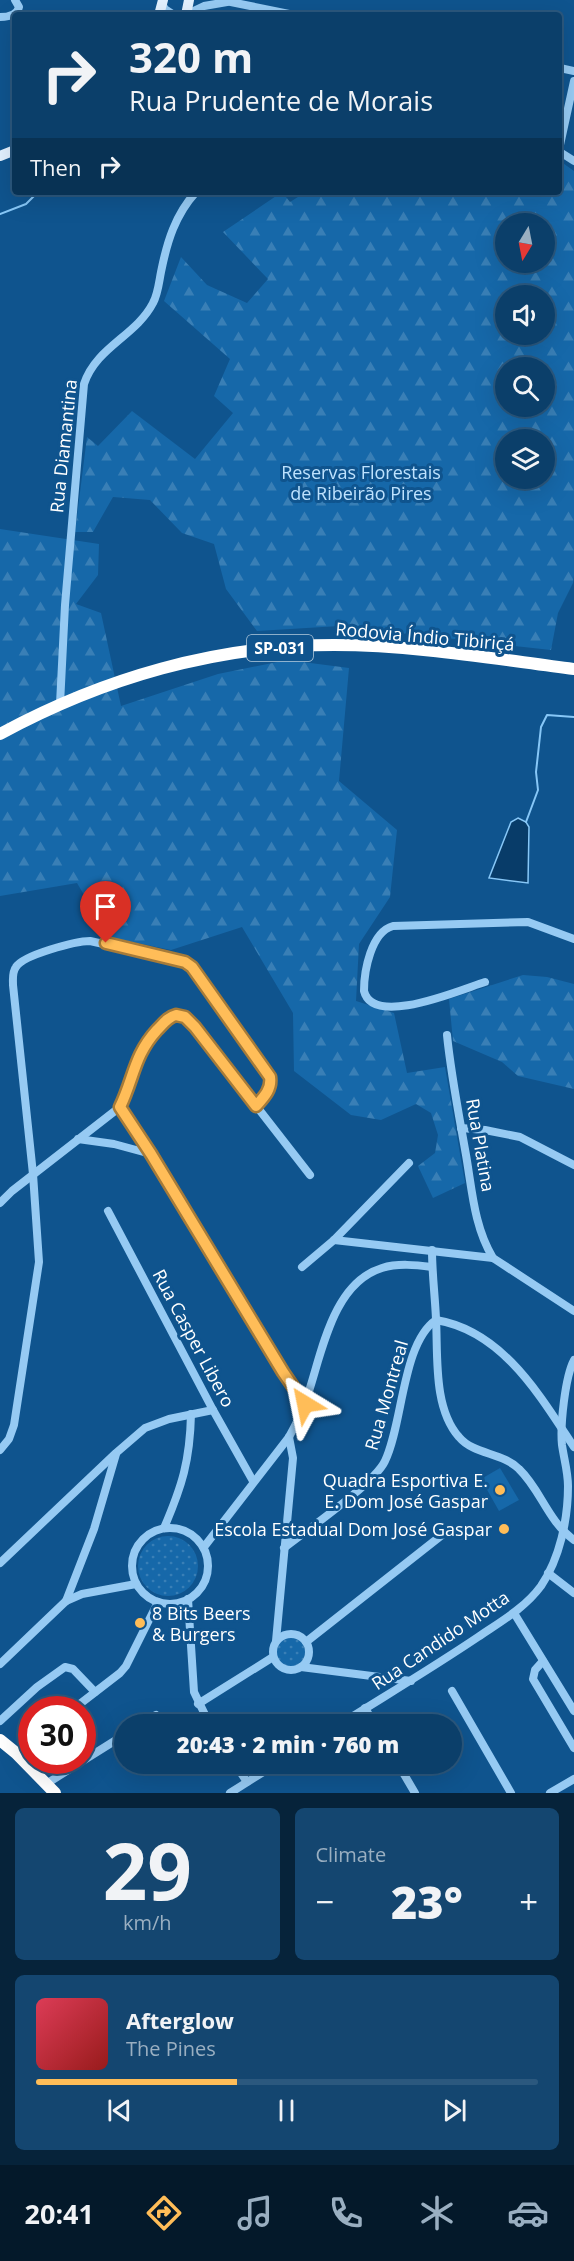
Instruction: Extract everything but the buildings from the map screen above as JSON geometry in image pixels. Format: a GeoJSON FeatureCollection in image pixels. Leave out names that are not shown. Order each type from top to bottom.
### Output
{"type":"FeatureCollection","features":[{"type":"Feature","properties":{"kind":"highway","name":"Rodovia Índio Tibiriçá"},"geometry":{"type":"LineString","coordinates":[[0,734],[60,704],[123,679],[193,660],[292,647],[369,645],[574,669]]}},
{"type":"Feature","properties":{"kind":"highway"},"geometry":{"type":"LineString","coordinates":[[6,1748],[52,1790]]}},
{"type":"Feature","properties":{"kind":"street"},"geometry":{"type":"LineString","coordinates":[[192,12],[224,1],[249,3],[283,12]]}},
{"type":"Feature","properties":{"kind":"street"},"geometry":{"type":"LineString","coordinates":[[562,137],[574,81]]}},
{"type":"Feature","properties":{"kind":"street","name":"Rua Diamantina"},"geometry":{"type":"LineString","coordinates":[[60,704],[65,605],[84,384],[88,370],[96,360],[144,317],[154,302],[175,220],[193,195]]}},
{"type":"Feature","properties":{"kind":"street"},"geometry":{"type":"LineString","coordinates":[[485,982],[407,1006],[392,1008],[374,1003],[366,996],[364,984],[373,946],[381,932],[393,926],[519,921],[537,924],[574,939]]}},
{"type":"Feature","properties":{"kind":"street"},"geometry":{"type":"LineString","coordinates":[[0,1450],[9,1438],[14,1425],[39,1262],[33,1174],[13,986],[13,972],[16,966],[26,959],[85,941],[106,943],[185,962],[192,967],[270,1077],[268,1092],[256,1106]]}},
{"type":"Feature","properties":{"kind":"street"},"geometry":{"type":"LineString","coordinates":[[0,1203],[33,1174],[120,1107],[140,1053],[166,1020],[176,1015],[185,1017],[195,1027],[310,1175]]}},
{"type":"Feature","properties":{"kind":"street","name":"Rua Platina"},"geometry":{"type":"LineString","coordinates":[[447,1035],[461,1128],[480,1228],[483,1242],[493,1258]]}},
{"type":"Feature","properties":{"kind":"street"},"geometry":{"type":"LineString","coordinates":[[120,1107],[305,1404]]}},
{"type":"Feature","properties":{"kind":"street"},"geometry":{"type":"LineString","coordinates":[[461,1128],[520,1137],[574,1165]]}},
{"type":"Feature","properties":{"kind":"street"},"geometry":{"type":"LineString","coordinates":[[78,1139],[114,1144],[151,1154]]}},
{"type":"Feature","properties":{"kind":"street"},"geometry":{"type":"LineString","coordinates":[[302,1267],[334,1240],[409,1163]]}},
{"type":"Feature","properties":{"kind":"street","name":"Rua Casper Libero"},"geometry":{"type":"LineString","coordinates":[[108,1210],[253,1481]]}},
{"type":"Feature","properties":{"kind":"street"},"geometry":{"type":"LineString","coordinates":[[334,1240],[493,1258],[574,1311]]}},
{"type":"Feature","properties":{"kind":"street"},"geometry":{"type":"LineString","coordinates":[[432,1250],[439,1383],[446,1415],[460,1439],[470,1446],[515,1465],[524,1474],[563,1532],[574,1540]]}},
{"type":"Feature","properties":{"kind":"street"},"geometry":{"type":"LineString","coordinates":[[204,1547],[289,1437],[305,1404],[332,1322],[352,1287],[381,1268],[396,1265],[432,1267]]}},
{"type":"Feature","properties":{"kind":"street"},"geometry":{"type":"LineString","coordinates":[[436,1320],[469,1331],[508,1359],[527,1377],[574,1447]]}},
{"type":"Feature","properties":{"kind":"street","name":"Rua Montreal"},"geometry":{"type":"LineString","coordinates":[[284,1548],[370,1479],[385,1462],[416,1344],[427,1326],[436,1320]]}},
{"type":"Feature","properties":{"kind":"street","name":"Rua Candido Motta"},"geometry":{"type":"LineString","coordinates":[[356,1714],[411,1681],[514,1613],[533,1596],[549,1573],[563,1532],[568,1486],[562,1429],[566,1388],[574,1360]]}},
{"type":"Feature","properties":{"kind":"street"},"geometry":{"type":"LineString","coordinates":[[0,1563],[145,1428],[158,1422],[213,1410]]}},
{"type":"Feature","properties":{"kind":"street"},"geometry":{"type":"LineString","coordinates":[[164,1528],[185,1476],[191,1414]]}},
{"type":"Feature","properties":{"kind":"street"},"geometry":{"type":"LineString","coordinates":[[276,1641],[293,1458],[289,1437]]}},
{"type":"Feature","properties":{"kind":"street"},"geometry":{"type":"LineString","coordinates":[[66,1601],[94,1529],[116,1453]]}},
{"type":"Feature","properties":{"kind":"street"},"geometry":{"type":"LineString","coordinates":[[164,1528],[184,1531],[204,1547],[207,1561],[205,1579],[201,1587],[188,1599],[168,1604],[158,1602],[142,1592],[136,1584],[132,1564],[138,1545],[145,1537],[164,1528]]}},
{"type":"Feature","properties":{"kind":"street"},"geometry":{"type":"LineString","coordinates":[[306,1642],[442,1535]]}},
{"type":"Feature","properties":{"kind":"street"},"geometry":{"type":"LineString","coordinates":[[549,1573],[574,1593]]}},
{"type":"Feature","properties":{"kind":"street"},"geometry":{"type":"LineString","coordinates":[[0,1664],[66,1601],[82,1594],[136,1584]]}},
{"type":"Feature","properties":{"kind":"street"},"geometry":{"type":"LineString","coordinates":[[188,1599],[192,1680],[198,1704],[204,1714]]}},
{"type":"Feature","properties":{"kind":"street"},"geometry":{"type":"LineString","coordinates":[[90,1696],[126,1666],[158,1602]]}},
{"type":"Feature","properties":{"kind":"street"},"geometry":{"type":"LineString","coordinates":[[514,1613],[574,1712]]}},
{"type":"Feature","properties":{"kind":"street"},"geometry":{"type":"LineString","coordinates":[[291,1634],[302,1637],[306,1642],[308,1658],[296,1670],[285,1669],[273,1657],[273,1646],[280,1637],[291,1634]]}},
{"type":"Feature","properties":{"kind":"street"},"geometry":{"type":"LineString","coordinates":[[198,1704],[273,1657]]}},
{"type":"Feature","properties":{"kind":"street"},"geometry":{"type":"LineString","coordinates":[[543,1661],[535,1670],[533,1679],[574,1748]]}},
{"type":"Feature","properties":{"kind":"street"},"geometry":{"type":"LineString","coordinates":[[0,1721],[37,1687],[65,1667],[73,1669],[95,1692]]}},
{"type":"Feature","properties":{"kind":"street"},"geometry":{"type":"LineString","coordinates":[[301,1667],[411,1681]]}},
{"type":"Feature","properties":{"kind":"street"},"geometry":{"type":"LineString","coordinates":[[452,1691],[511,1793]]}},
{"type":"Feature","properties":{"kind":"street"},"geometry":{"type":"LineString","coordinates":[[365,1708],[369,1714]]}},
{"type":"Feature","properties":{"kind":"street"},"geometry":{"type":"LineString","coordinates":[[52,1790],[114,1743]]}},
{"type":"Feature","properties":{"kind":"street"},"geometry":{"type":"LineString","coordinates":[[242,1774],[247,1782]]}},
{"type":"Feature","properties":{"kind":"street"},"geometry":{"type":"LineString","coordinates":[[230,1793],[260,1774]]}},
{"type":"Feature","properties":{"kind":"street"},"geometry":{"type":"LineString","coordinates":[[404,1774],[415,1793]]}},
{"type":"Feature","properties":{"kind":"street"},"geometry":{"type":"LineString","coordinates":[[550,1793],[574,1779]]}},
{"type":"Feature","properties":{"kind":"green space","name":"Reservas Florestais de Ribeirão Pires"},"geometry":{"type":"Polygon","coordinates":[[[562,162],[574,171],[574,575],[573,583],[558,613],[551,650],[339,626],[257,631],[226,589],[214,544],[182,533],[150,500],[113,497],[93,532],[75,532],[87,437],[98,446],[132,411],[195,459],[233,413],[214,396],[230,359],[164,301],[181,257],[207,285],[247,303],[268,279],[223,232],[278,195],[284,195],[290,202],[301,195],[562,195],[562,162]]]}},
{"type":"Feature","properties":{"kind":"green space"},"geometry":{"type":"Polygon","coordinates":[[[0,529],[99,544],[98,575],[76,604],[101,613],[121,706],[218,674],[287,660],[349,668],[339,781],[397,830],[390,897],[359,944],[356,1001],[394,1013],[407,1073],[445,1067],[465,1183],[433,1198],[418,1166],[435,1153],[438,1135],[431,1113],[416,1104],[381,1120],[351,1115],[294,1071],[293,1013],[242,927],[171,950],[109,937],[77,883],[0,896],[0,529]]]}},
{"type":"Feature","properties":{"kind":"green space"},"geometry":{"type":"Polygon","coordinates":[[[523,975],[547,977],[574,984],[574,1089],[518,1076],[502,1062],[453,1041],[449,999],[523,975]]]}},
{"type":"Feature","properties":{"kind":"green space","name":"Quadra Esportiva E. E. Dom José Gaspar"},"geometry":{"type":"Polygon","coordinates":[[[500,1468],[519,1500],[499,1511],[481,1479],[500,1468]]]}},
{"type":"Feature","properties":{"kind":"green space"},"geometry":{"type":"Polygon","coordinates":[[[168,1536],[189,1545],[198,1566],[189,1587],[168,1596],[147,1587],[138,1566],[147,1545],[168,1536]]]}},
{"type":"Feature","properties":{"kind":"green space"},"geometry":{"type":"Polygon","coordinates":[[[290,1637],[296,1638],[304,1646],[304,1658],[296,1666],[290,1667],[284,1666],[276,1658],[275,1652],[276,1646],[284,1638],[290,1637]]]}},
{"type":"Feature","properties":{"kind":"shaded area"},"geometry":{"type":"Polygon","coordinates":[[[518,818],[526,822],[529,827],[528,883],[489,878],[511,822],[518,818]]]}},
{"type":"Feature","properties":{"kind":"waterway"},"geometry":{"type":"LineString","coordinates":[[0,214],[26,204],[35,195]]}},
{"type":"Feature","properties":{"kind":"waterway"},"geometry":{"type":"LineString","coordinates":[[526,822],[538,790],[536,772],[541,727],[547,715],[574,717]]}},
{"type":"Feature","properties":{"kind":"place","name":"Quadra Esportiva E. E. Dom José Gaspar"},"geometry":{"type":"Point","coordinates":[500,1490]}},
{"type":"Feature","properties":{"kind":"place","name":"Escola Estadual Dom José Gaspar"},"geometry":{"type":"Point","coordinates":[504,1529]}},
{"type":"Feature","properties":{"kind":"place","name":"8 Bits Beers & Burgers"},"geometry":{"type":"Point","coordinates":[140,1623]}},
{"type":"Feature","properties":{"kind":"route"},"geometry":{"type":"LineString","coordinates":[[106,943],[177,958],[192,967],[270,1077],[268,1092],[256,1106],[195,1027],[185,1017],[176,1015],[166,1020],[146,1043],[133,1070],[128,1090],[120,1107],[305,1404]]}}]}
